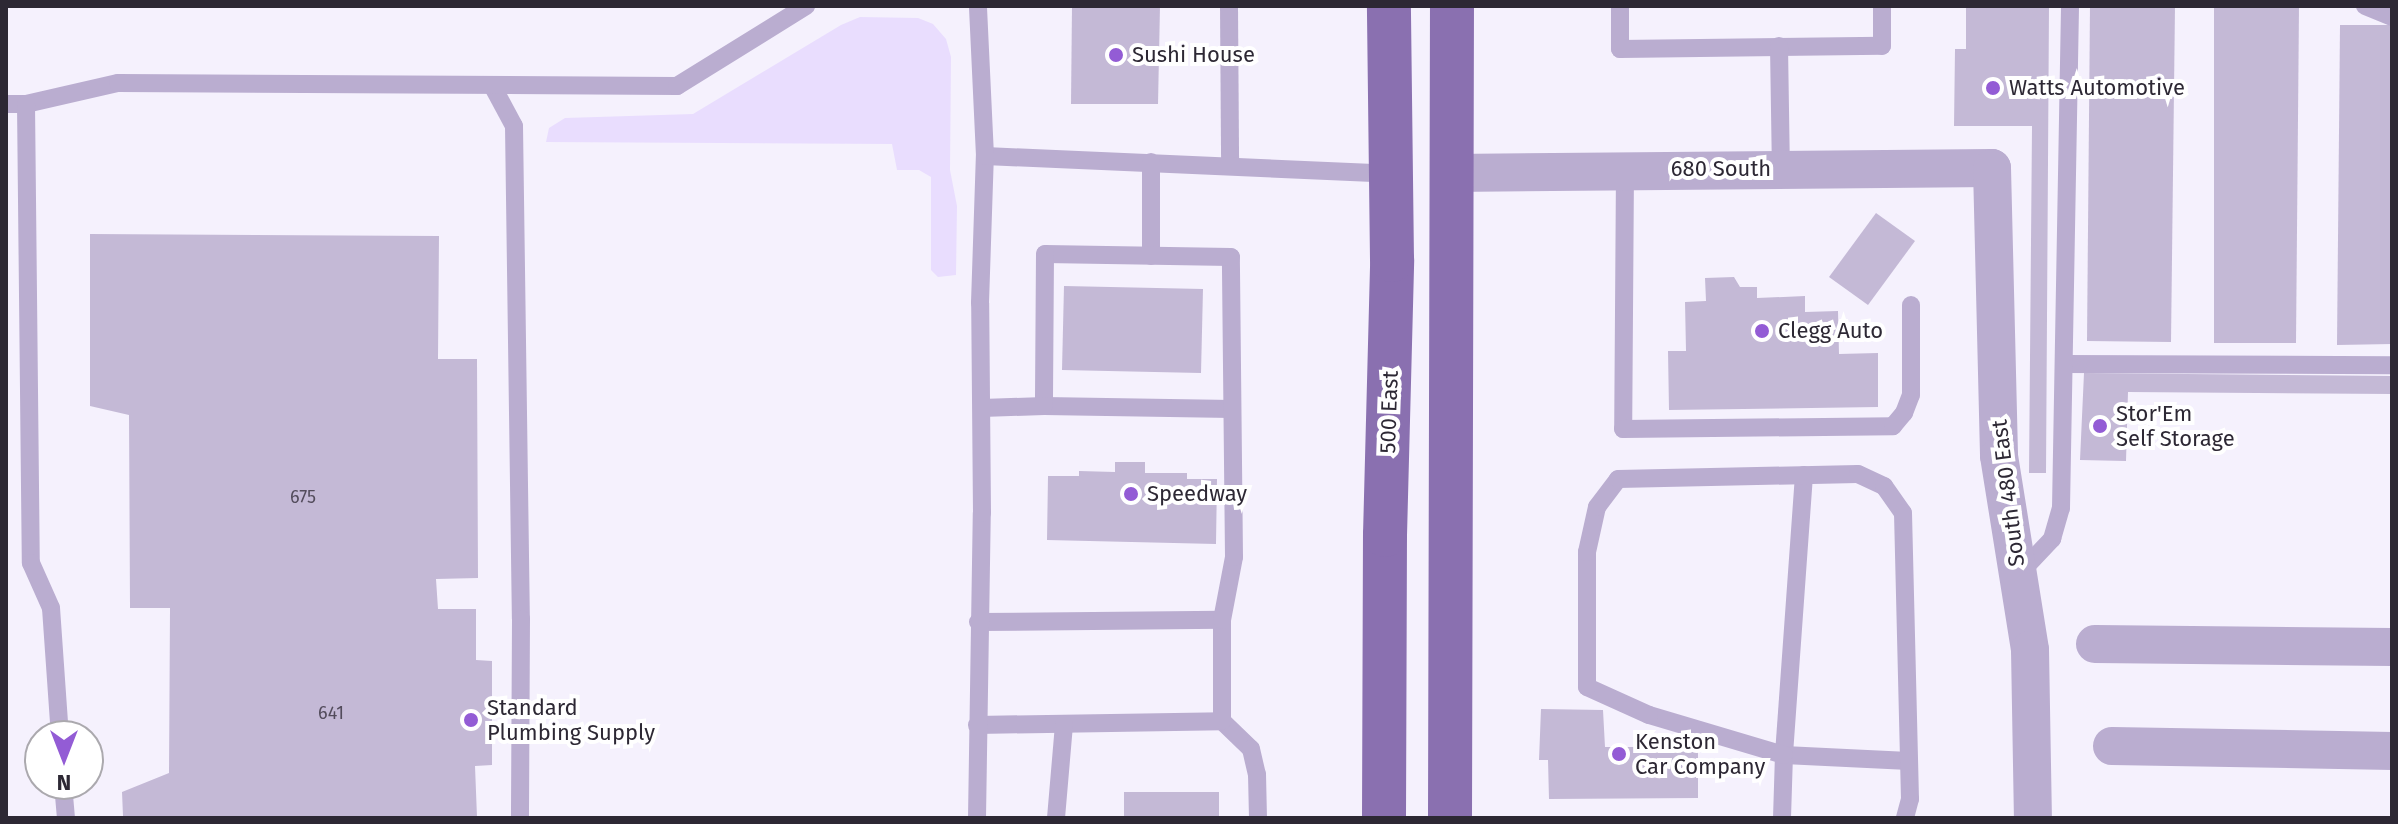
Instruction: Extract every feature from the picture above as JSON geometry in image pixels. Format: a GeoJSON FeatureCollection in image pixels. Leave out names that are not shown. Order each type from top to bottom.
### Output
{"type":"FeatureCollection","features":[{"type":"Feature","properties":{"kind":"main road","name":"500 East"},"geometry":{"type":"LineString","coordinates":[[1384,818],[1391,174],[1389,6]]}},
{"type":"Feature","properties":{"kind":"main road"},"geometry":{"type":"LineString","coordinates":[[1450,818],[1452,6]]}},
{"type":"Feature","properties":{"kind":"street","name":"680 South"},"geometry":{"type":"LineString","coordinates":[[1451,173],[1992,168]]}},
{"type":"Feature","properties":{"kind":"street","name":"South 480 East"},"geometry":{"type":"LineString","coordinates":[[1992,168],[1999,456],[2030,650],[2033,818]]}},
{"type":"Feature","properties":{"kind":"street"},"geometry":{"type":"LineString","coordinates":[[2095,644],[2392,647]]}},
{"type":"Feature","properties":{"kind":"street"},"geometry":{"type":"LineString","coordinates":[[2112,746],[2392,751]]}},
{"type":"Feature","properties":{"kind":"lane"},"geometry":{"type":"LineString","coordinates":[[6,104],[26,104],[118,83],[677,86],[806,6]]}},
{"type":"Feature","properties":{"kind":"lane"},"geometry":{"type":"LineString","coordinates":[[977,818],[985,156],[978,6]]}},
{"type":"Feature","properties":{"kind":"lane"},"geometry":{"type":"LineString","coordinates":[[1229,6],[1230,166]]}},
{"type":"Feature","properties":{"kind":"lane"},"geometry":{"type":"LineString","coordinates":[[1620,6],[1620,49],[1882,46],[1882,6]]}},
{"type":"Feature","properties":{"kind":"lane"},"geometry":{"type":"LineString","coordinates":[[2018,575],[2058,528],[2070,6]]}},
{"type":"Feature","properties":{"kind":"lane"},"geometry":{"type":"LineString","coordinates":[[2365,6],[2392,17]]}},
{"type":"Feature","properties":{"kind":"lane"},"geometry":{"type":"LineString","coordinates":[[1779,46],[1781,169]]}},
{"type":"Feature","properties":{"kind":"lane"},"geometry":{"type":"LineString","coordinates":[[493,87],[514,126],[520,818]]}},
{"type":"Feature","properties":{"kind":"lane"},"geometry":{"type":"LineString","coordinates":[[26,104],[31,563],[51,608],[59,720]]}},
{"type":"Feature","properties":{"kind":"lane"},"geometry":{"type":"LineString","coordinates":[[985,156],[1391,174]]}},
{"type":"Feature","properties":{"kind":"lane"},"geometry":{"type":"LineString","coordinates":[[1151,162],[1151,256]]}},
{"type":"Feature","properties":{"kind":"lane"},"geometry":{"type":"LineString","coordinates":[[1625,169],[1623,429],[1893,426],[1904,413],[1911,395],[1911,305]]}},
{"type":"Feature","properties":{"kind":"lane"},"geometry":{"type":"LineString","coordinates":[[1044,406],[1045,254],[1231,257],[1234,557],[1222,620],[1222,721]]}},
{"type":"Feature","properties":{"kind":"lane"},"geometry":{"type":"LineString","coordinates":[[2064,364],[2392,365]]}},
{"type":"Feature","properties":{"kind":"lane"},"geometry":{"type":"LineString","coordinates":[[982,408],[1232,409]]}},
{"type":"Feature","properties":{"kind":"lane"},"geometry":{"type":"LineString","coordinates":[[1905,818],[1910,799],[1903,513],[1884,486],[1858,474],[1618,479],[1597,507],[1587,552],[1587,687],[1649,715],[1784,755],[1909,761]]}},
{"type":"Feature","properties":{"kind":"lane"},"geometry":{"type":"LineString","coordinates":[[1782,818],[1804,475]]}},
{"type":"Feature","properties":{"kind":"lane"},"geometry":{"type":"LineString","coordinates":[[978,622],[1222,620]]}},
{"type":"Feature","properties":{"kind":"lane"},"geometry":{"type":"LineString","coordinates":[[977,725],[1222,721],[1251,749],[1257,774],[1258,818]]}},
{"type":"Feature","properties":{"kind":"lane"},"geometry":{"type":"LineString","coordinates":[[1056,818],[1064,724]]}},
{"type":"Feature","properties":{"kind":"shaded area"},"geometry":{"type":"Polygon","coordinates":[[[860,17],[918,18],[933,24],[946,39],[951,57],[950,170],[957,206],[956,275],[938,277],[931,270],[931,177],[919,170],[897,170],[892,144],[546,142],[549,128],[565,118],[693,114],[841,25],[860,17]]]}},
{"type":"Feature","properties":{"kind":"building","name":"Sushi House"},"geometry":{"type":"Polygon","coordinates":[[[1072,6],[1160,6],[1158,104],[1071,104],[1072,6]]]}},
{"type":"Feature","properties":{"kind":"building"},"geometry":{"type":"Polygon","coordinates":[[[1966,6],[2049,6],[2046,473],[2029,473],[2032,126],[1954,126],[1955,49],[1966,49],[1966,6]]]}},
{"type":"Feature","properties":{"kind":"building"},"geometry":{"type":"Polygon","coordinates":[[[2090,6],[2175,6],[2171,342],[2087,341],[2090,6]]]}},
{"type":"Feature","properties":{"kind":"building"},"geometry":{"type":"Polygon","coordinates":[[[2214,6],[2299,6],[2296,343],[2214,343],[2214,6]]]}},
{"type":"Feature","properties":{"kind":"building"},"geometry":{"type":"Polygon","coordinates":[[[2340,25],[2392,25],[2392,344],[2337,345],[2340,25]]]}},
{"type":"Feature","properties":{"kind":"building"},"geometry":{"type":"Polygon","coordinates":[[[1876,213],[1915,241],[1868,305],[1829,277],[1876,213]]]}},
{"type":"Feature","properties":{"kind":"building"},"geometry":{"type":"Polygon","coordinates":[[[90,234],[439,236],[438,359],[477,359],[478,578],[436,579],[438,609],[476,609],[476,660],[492,661],[492,765],[475,766],[477,817],[123,816],[122,792],[169,773],[170,608],[130,608],[129,415],[90,406],[90,234]]]}},
{"type":"Feature","properties":{"kind":"building","name":"Clegg Auto"},"geometry":{"type":"Polygon","coordinates":[[[1734,277],[1740,287],[1757,287],[1757,298],[1805,296],[1805,312],[1838,311],[1839,354],[1878,353],[1878,407],[1669,410],[1668,351],[1686,351],[1685,302],[1706,301],[1705,278],[1734,277]]]}},
{"type":"Feature","properties":{"kind":"building"},"geometry":{"type":"Polygon","coordinates":[[[1064,286],[1203,289],[1201,373],[1062,370],[1064,286]]]}},
{"type":"Feature","properties":{"kind":"building"},"geometry":{"type":"Polygon","coordinates":[[[2084,373],[2392,376],[2392,394],[2128,392],[2126,461],[2080,460],[2084,373]]]}},
{"type":"Feature","properties":{"kind":"building"},"geometry":{"type":"Polygon","coordinates":[[[1115,462],[1145,462],[1145,473],[1187,473],[1187,479],[1217,479],[1216,544],[1047,540],[1048,476],[1079,476],[1079,471],[1115,472],[1115,462]]]}},
{"type":"Feature","properties":{"kind":"building","name":"Kenston Car Company"},"geometry":{"type":"Polygon","coordinates":[[[1541,709],[1603,710],[1605,747],[1698,747],[1698,798],[1549,799],[1548,760],[1539,760],[1541,709]]]}},
{"type":"Feature","properties":{"kind":"building"},"geometry":{"type":"Polygon","coordinates":[[[1124,792],[1219,792],[1219,818],[1124,818],[1124,792]]]}},
{"type":"Feature","properties":{"kind":"place","name":"Sushi House"},"geometry":{"type":"Point","coordinates":[1116,55]}},
{"type":"Feature","properties":{"kind":"place","name":"Watts Automotive"},"geometry":{"type":"Point","coordinates":[1993,88]}},
{"type":"Feature","properties":{"kind":"place","name":"Clegg Auto"},"geometry":{"type":"Point","coordinates":[1762,331]}},
{"type":"Feature","properties":{"kind":"place","name":"Stor'Em Self Storage"},"geometry":{"type":"Point","coordinates":[2100,426]}},
{"type":"Feature","properties":{"kind":"place","name":"Speedway"},"geometry":{"type":"Point","coordinates":[1131,494]}},
{"type":"Feature","properties":{"kind":"place","name":"Standard Plumbing Supply"},"geometry":{"type":"Point","coordinates":[471,720]}},
{"type":"Feature","properties":{"kind":"place","name":"Kenston Car Company"},"geometry":{"type":"Point","coordinates":[1619,754]}}]}
